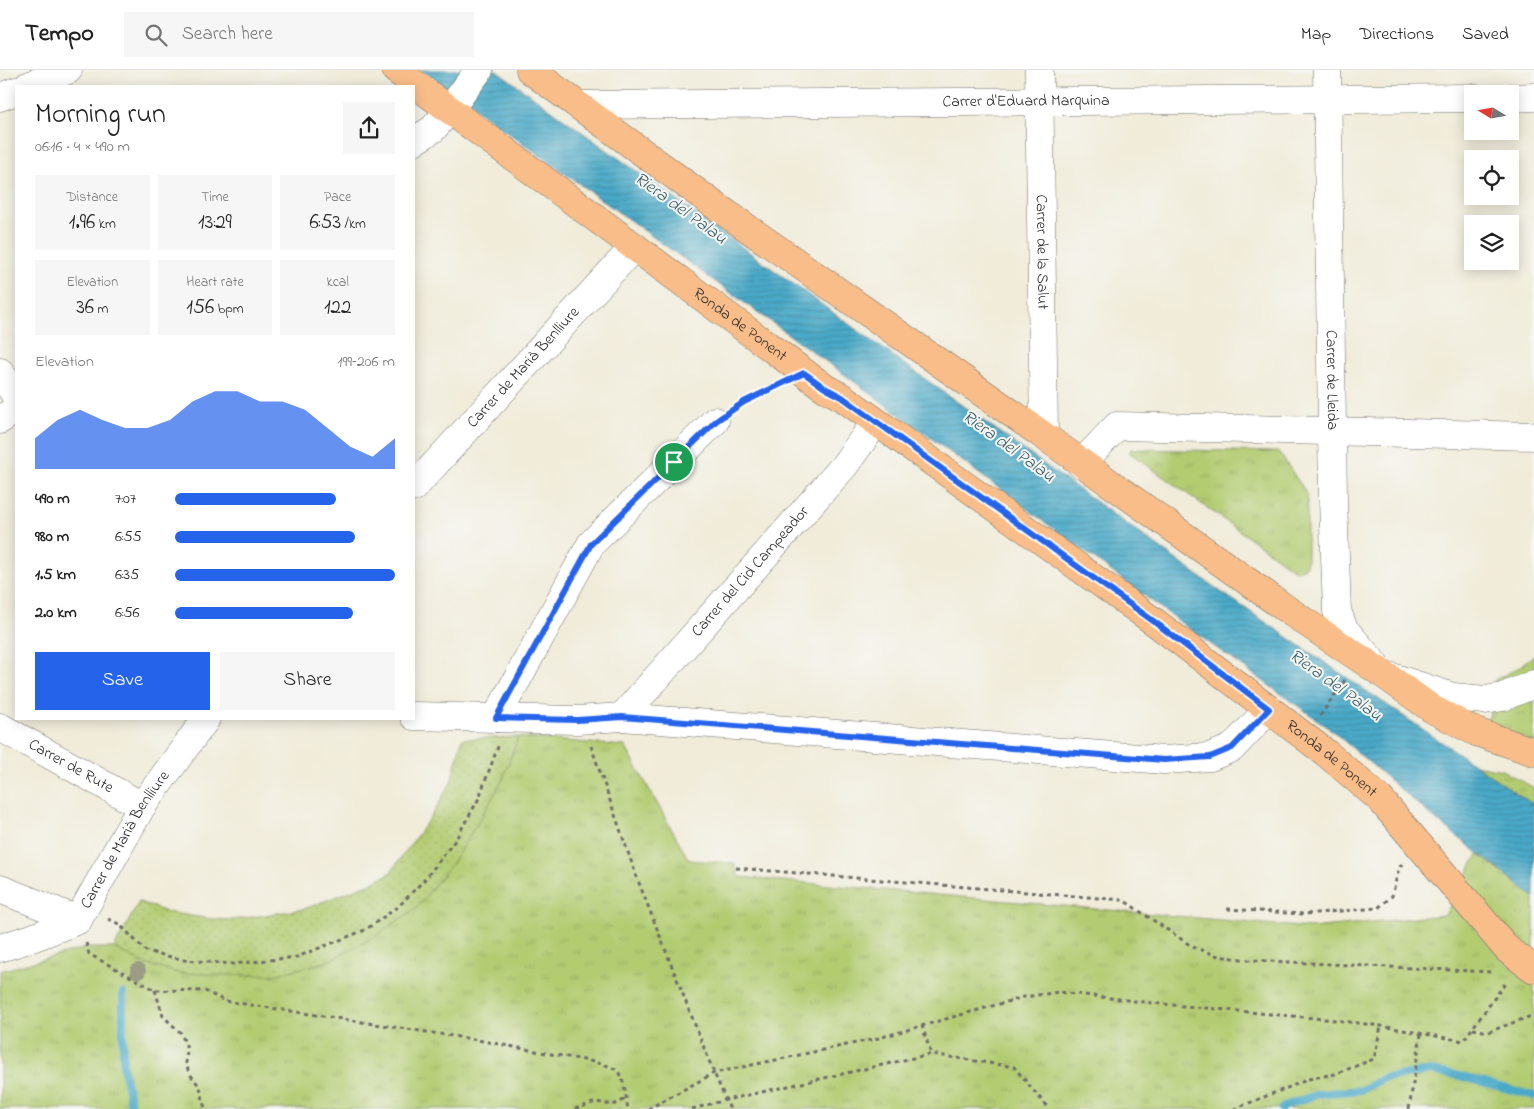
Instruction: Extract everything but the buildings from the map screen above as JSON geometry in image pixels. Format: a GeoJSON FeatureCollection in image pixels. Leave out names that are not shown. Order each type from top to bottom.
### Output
{"type":"FeatureCollection","features":[{"type":"Feature","properties":{"kind":"main road","name":"Ronda de Ponent"},"geometry":{"type":"LineString","coordinates":[[396,70],[804,373],[842,397],[875,423],[1156,623],[1326,753],[1380,799],[1508,950],[1522,974]]}},
{"type":"Feature","properties":{"kind":"main road"},"geometry":{"type":"LineString","coordinates":[[530,70],[713,204],[1044,436],[1316,631],[1383,674],[1432,709],[1476,732],[1534,752]]}},
{"type":"Feature","properties":{"kind":"street"},"geometry":{"type":"LineString","coordinates":[[30,85],[68,70]]}},
{"type":"Feature","properties":{"kind":"street"},"geometry":{"type":"LineString","coordinates":[[415,140],[433,129],[479,70]]}},
{"type":"Feature","properties":{"kind":"street","name":"Carrer de la Salut"},"geometry":{"type":"LineString","coordinates":[[1039,70],[1044,436]]}},
{"type":"Feature","properties":{"kind":"street","name":"Carrer de Lleida"},"geometry":{"type":"LineString","coordinates":[[1327,70],[1337,611],[1344,629],[1383,674]]}},
{"type":"Feature","properties":{"kind":"street"},"geometry":{"type":"LineString","coordinates":[[0,97],[15,91]]}},
{"type":"Feature","properties":{"kind":"street"},"geometry":{"type":"LineString","coordinates":[[1519,98],[1534,97]]}},
{"type":"Feature","properties":{"kind":"street","name":"Carrer d'Eduard Marquina"},"geometry":{"type":"LineString","coordinates":[[578,105],[1464,98]]}},
{"type":"Feature","properties":{"kind":"street","name":"Carrer de Marià Benlliure"},"geometry":{"type":"LineString","coordinates":[[415,486],[634,247]]}},
{"type":"Feature","properties":{"kind":"street"},"geometry":{"type":"LineString","coordinates":[[0,372],[15,394]]}},
{"type":"Feature","properties":{"kind":"street"},"geometry":{"type":"LineString","coordinates":[[0,420],[15,410]]}},
{"type":"Feature","properties":{"kind":"street"},"geometry":{"type":"LineString","coordinates":[[498,729],[591,544],[716,421]]}},
{"type":"Feature","properties":{"kind":"street","name":"Carrer del Cid Campeador"},"geometry":{"type":"LineString","coordinates":[[622,717],[844,466],[875,423]]}},
{"type":"Feature","properties":{"kind":"street"},"geometry":{"type":"LineString","coordinates":[[1081,464],[1117,426],[1534,436]]}},
{"type":"Feature","properties":{"kind":"street"},"geometry":{"type":"LineString","coordinates":[[1383,674],[1453,697],[1485,700],[1503,698],[1534,684]]}},
{"type":"Feature","properties":{"kind":"street"},"geometry":{"type":"LineString","coordinates":[[415,716],[498,729],[622,717],[1164,760],[1210,757],[1232,748],[1269,709]]}},
{"type":"Feature","properties":{"kind":"street","name":"Carrer de Marià Benlliure"},"geometry":{"type":"LineString","coordinates":[[0,948],[32,938],[82,913],[142,806],[205,720]]}},
{"type":"Feature","properties":{"kind":"street","name":"Carrer de Rute"},"geometry":{"type":"LineString","coordinates":[[0,727],[142,806]]}},
{"type":"Feature","properties":{"kind":"street"},"geometry":{"type":"LineString","coordinates":[[0,890],[82,913]]}},
{"type":"Feature","properties":{"kind":"path"},"geometry":{"type":"LineString","coordinates":[[716,421],[744,402],[804,373]]}},
{"type":"Feature","properties":{"kind":"path"},"geometry":{"type":"LineString","coordinates":[[1318,720],[1348,677]]}},
{"type":"Feature","properties":{"kind":"path"},"geometry":{"type":"LineString","coordinates":[[498,729],[478,800],[456,839],[426,878],[398,907],[365,930],[297,958],[233,964],[184,960],[146,952],[119,924],[82,913],[89,954],[155,990],[204,992],[226,1001],[472,1039],[594,1062],[613,1068],[619,1074],[623,1083],[628,1109]]}},
{"type":"Feature","properties":{"kind":"path"},"geometry":{"type":"LineString","coordinates":[[591,746],[637,878],[730,1109]]}},
{"type":"Feature","properties":{"kind":"path"},"geometry":{"type":"LineString","coordinates":[[1227,909],[1304,914],[1378,908],[1392,896],[1399,868],[1419,845]]}},
{"type":"Feature","properties":{"kind":"path"},"geometry":{"type":"LineString","coordinates":[[736,868],[1123,900],[1193,947],[1218,956],[1248,960],[1491,972],[1508,950]]}},
{"type":"Feature","properties":{"kind":"path"},"geometry":{"type":"LineString","coordinates":[[648,1109],[714,1073],[875,1039],[1024,997],[1059,992],[1381,1026],[1463,1041],[1522,974]]}},
{"type":"Feature","properties":{"kind":"path"},"geometry":{"type":"LineString","coordinates":[[155,990],[163,1016],[181,1033],[187,1048],[186,1062],[189,1073],[200,1087],[205,1109]]}},
{"type":"Feature","properties":{"kind":"path"},"geometry":{"type":"LineString","coordinates":[[1474,1029],[1488,1032],[1534,1015]]}},
{"type":"Feature","properties":{"kind":"path"},"geometry":{"type":"LineString","coordinates":[[922,1025],[931,1054]]}},
{"type":"Feature","properties":{"kind":"path"},"geometry":{"type":"LineString","coordinates":[[1234,1109],[1312,1078],[1335,1074],[1374,1059],[1381,1026]]}},
{"type":"Feature","properties":{"kind":"path"},"geometry":{"type":"LineString","coordinates":[[1409,1109],[1421,1034]]}},
{"type":"Feature","properties":{"kind":"path"},"geometry":{"type":"LineString","coordinates":[[692,1109],[931,1054],[1014,1067],[1049,1109]]}},
{"type":"Feature","properties":{"kind":"path"},"geometry":{"type":"LineString","coordinates":[[574,1109],[596,1102],[613,1105],[626,1099]]}},
{"type":"Feature","properties":{"kind":"green space"},"geometry":{"type":"Polygon","coordinates":[[[1131,449],[1279,452],[1307,494],[1307,562],[1305,567],[1296,571],[1130,453],[1131,449]]]}},
{"type":"Feature","properties":{"kind":"green space"},"geometry":{"type":"Polygon","coordinates":[[[1534,655],[1534,675],[1495,690],[1495,680],[1516,669],[1534,655]]]}},
{"type":"Feature","properties":{"kind":"green space"},"geometry":{"type":"Polygon","coordinates":[[[1534,699],[1534,743],[1487,722],[1491,710],[1508,708],[1534,699]]]}},
{"type":"Feature","properties":{"kind":"green space"},"geometry":{"type":"Polygon","coordinates":[[[518,737],[625,746],[689,860],[734,863],[739,877],[1310,928],[1445,915],[1478,854],[1534,897],[1534,1109],[0,1109],[0,971],[86,948],[114,948],[127,955],[417,907],[452,863],[480,819],[502,781],[518,737]]]}},
{"type":"Feature","properties":{"kind":"green space"},"geometry":{"type":"Polygon","coordinates":[[[518,737],[502,781],[452,863],[417,907],[375,937],[326,962],[274,975],[179,973],[144,964],[114,948],[139,902],[167,912],[211,919],[232,920],[304,909],[369,884],[390,873],[434,812],[451,782],[462,739],[518,737]]]}},
{"type":"Feature","properties":{"kind":"green space"},"geometry":{"type":"Polygon","coordinates":[[[1475,765],[1502,770],[1534,788],[1534,805],[1475,765]]]}},
{"type":"Feature","properties":{"kind":"water","name":"Riera del Palau"},"geometry":{"type":"Polygon","coordinates":[[[421,70],[496,70],[1217,589],[1534,805],[1534,897],[1435,819],[1329,728],[1180,622],[863,388],[421,70]]]}},
{"type":"Feature","properties":{"kind":"waterway"},"geometry":{"type":"LineString","coordinates":[[123,993],[123,1067],[132,1109]]}},
{"type":"Feature","properties":{"kind":"waterway"},"geometry":{"type":"LineString","coordinates":[[1282,1109],[1284,1106],[1319,1094],[1361,1090],[1384,1078],[1431,1071],[1459,1076],[1534,1096]]}},
{"type":"Feature","properties":{"kind":"route"},"geometry":{"type":"LineString","coordinates":[[804,373],[842,397],[875,423],[1156,623],[1269,709],[1232,748],[1210,757],[1164,760],[622,717],[577,720],[496,718],[591,544],[674,462],[716,421],[744,402],[804,373]]}}]}
